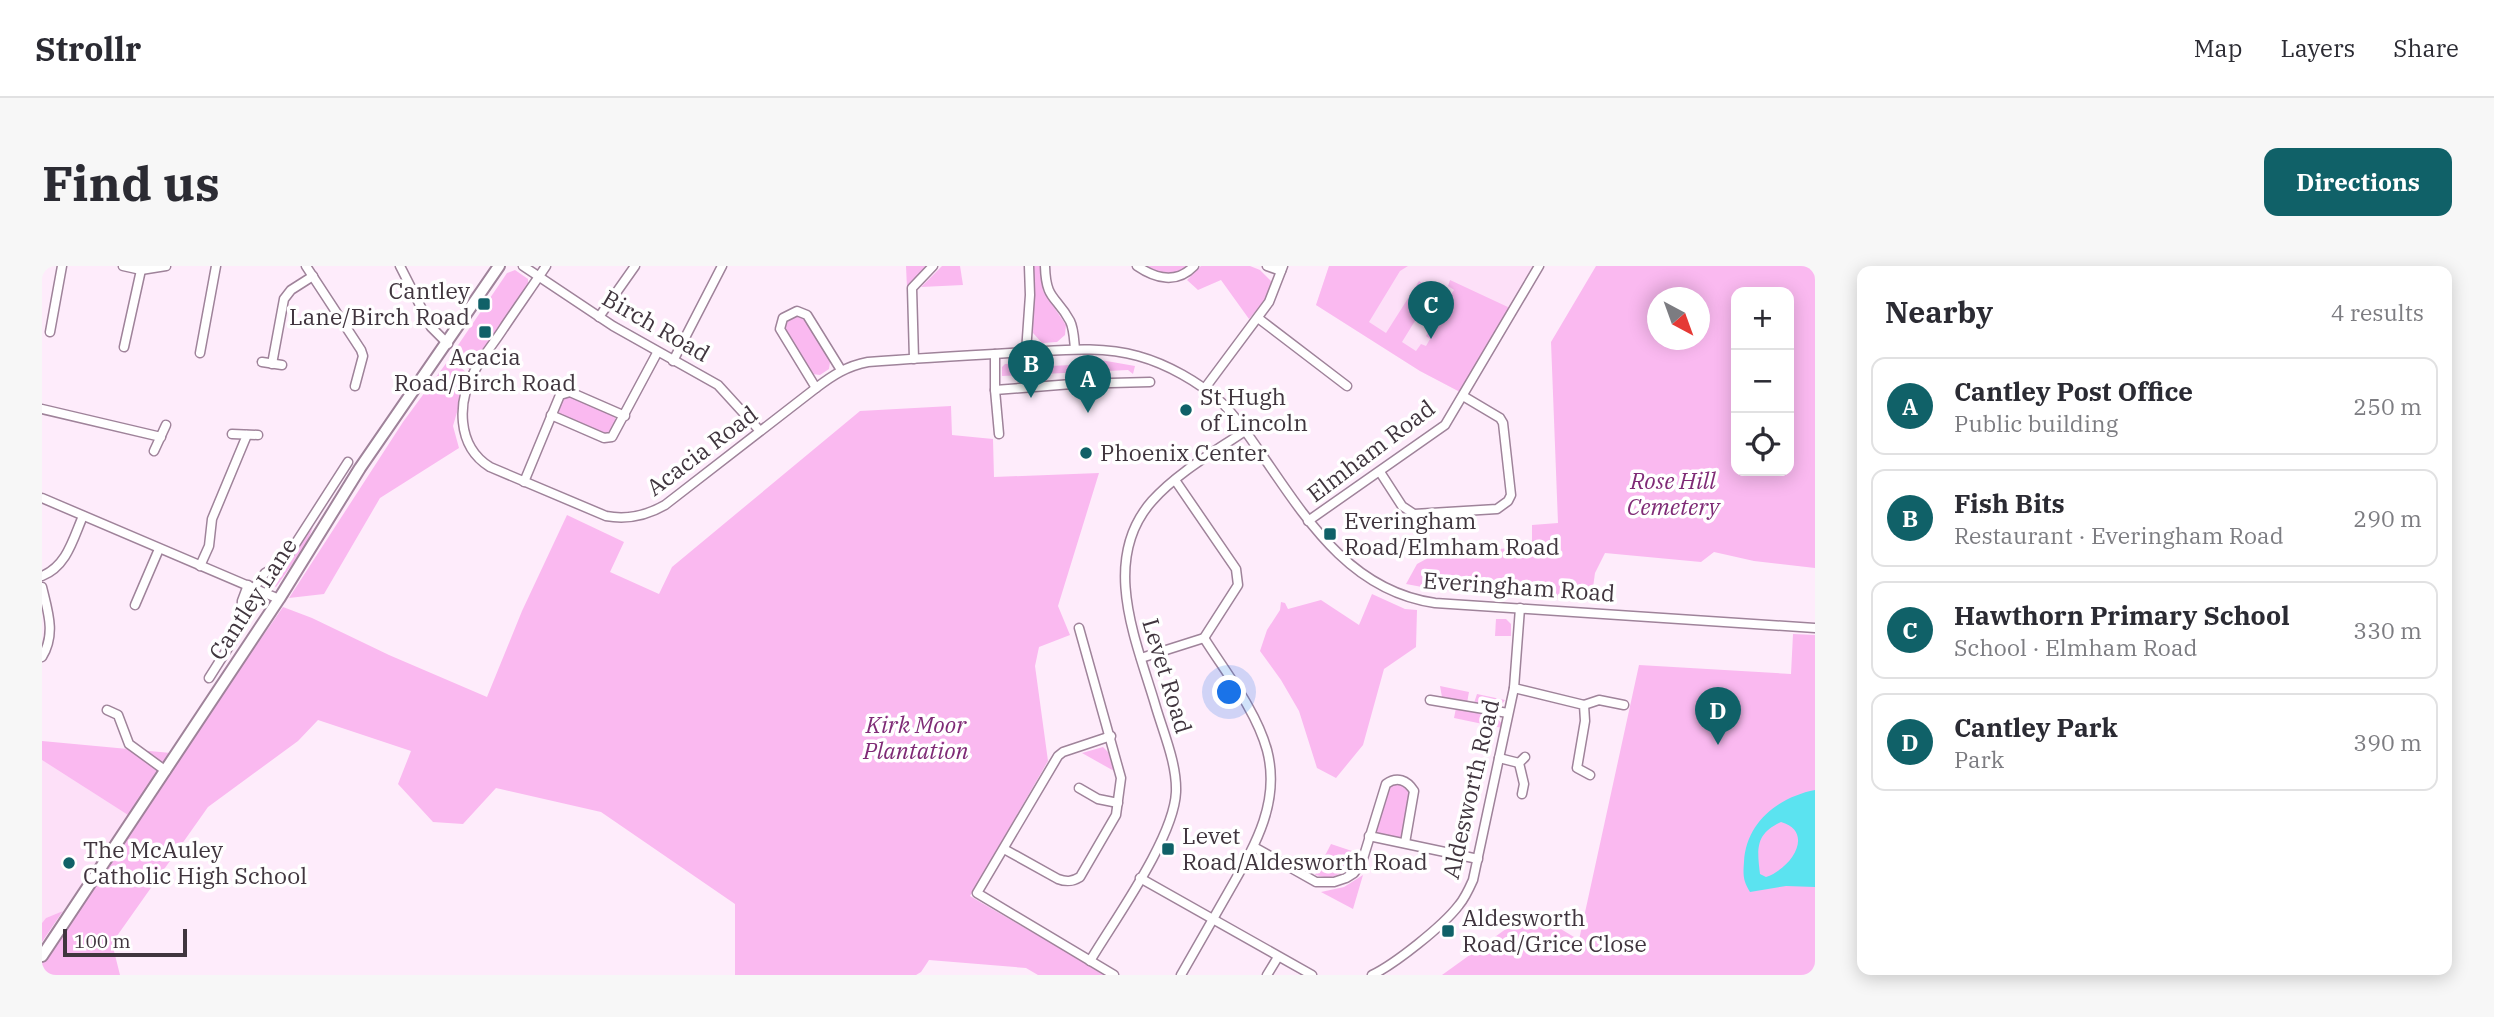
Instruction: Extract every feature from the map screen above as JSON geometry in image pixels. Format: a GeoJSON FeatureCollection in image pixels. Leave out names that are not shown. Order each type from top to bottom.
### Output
{"type":"FeatureCollection","features":[{"type":"Feature","properties":{"kind":"main road","name":"Cantley Lane"},"geometry":{"type":"LineString","coordinates":[[42,956],[279,599],[360,468],[499,266]]}},
{"type":"Feature","properties":{"kind":"street"},"geometry":{"type":"LineString","coordinates":[[50,332],[62,266]]}},
{"type":"Feature","properties":{"kind":"street"},"geometry":{"type":"LineString","coordinates":[[123,266],[141,270],[166,266]]}},
{"type":"Feature","properties":{"kind":"street"},"geometry":{"type":"LineString","coordinates":[[200,353],[216,266]]}},
{"type":"Feature","properties":{"kind":"street"},"geometry":{"type":"LineString","coordinates":[[306,266],[361,350],[363,356],[355,386]]}},
{"type":"Feature","properties":{"kind":"street"},"geometry":{"type":"LineString","coordinates":[[400,266],[432,327],[447,344]]}},
{"type":"Feature","properties":{"kind":"street","name":"Birch Road"},"geometry":{"type":"LineString","coordinates":[[523,266],[657,353],[718,385],[760,431]]}},
{"type":"Feature","properties":{"kind":"street","name":"Acacia Road"},"geometry":{"type":"LineString","coordinates":[[546,266],[474,372],[464,397],[464,430],[474,454],[490,467],[606,516],[621,519],[650,513],[665,505],[841,370],[868,362],[1026,352]]}},
{"type":"Feature","properties":{"kind":"street"},"geometry":{"type":"LineString","coordinates":[[600,317],[635,266]]}},
{"type":"Feature","properties":{"kind":"street"},"geometry":{"type":"LineString","coordinates":[[673,361],[722,266]]}},
{"type":"Feature","properties":{"kind":"street"},"geometry":{"type":"LineString","coordinates":[[914,359],[912,288],[933,266]]}},
{"type":"Feature","properties":{"kind":"street"},"geometry":{"type":"LineString","coordinates":[[1026,352],[1029,266]]}},
{"type":"Feature","properties":{"kind":"street"},"geometry":{"type":"LineString","coordinates":[[1045,266],[1049,294],[1072,324],[1075,349]]}},
{"type":"Feature","properties":{"kind":"street"},"geometry":{"type":"LineString","coordinates":[[1137,266],[1149,274],[1166,279],[1179,278],[1194,266]]}},
{"type":"Feature","properties":{"kind":"street"},"geometry":{"type":"LineString","coordinates":[[1205,388],[1273,295],[1282,269],[1267,266]]}},
{"type":"Feature","properties":{"kind":"street","name":"Elmham Road"},"geometry":{"type":"LineString","coordinates":[[1308,521],[1445,425],[1539,266]]}},
{"type":"Feature","properties":{"kind":"street"},"geometry":{"type":"LineString","coordinates":[[124,347],[141,270]]}},
{"type":"Feature","properties":{"kind":"street"},"geometry":{"type":"LineString","coordinates":[[272,364],[285,299],[290,290],[313,276]]}},
{"type":"Feature","properties":{"kind":"street"},"geometry":{"type":"LineString","coordinates":[[816,388],[780,329],[783,318],[797,310],[807,315],[841,370]]}},
{"type":"Feature","properties":{"kind":"street"},"geometry":{"type":"LineString","coordinates":[[1258,318],[1347,386]]}},
{"type":"Feature","properties":{"kind":"street","name":"Everingham Road"},"geometry":{"type":"LineString","coordinates":[[1026,352],[1075,349],[1116,351],[1157,363],[1205,388],[1222,403],[1245,431],[1308,521],[1335,552],[1353,568],[1406,596],[1435,603],[1815,628]]}},
{"type":"Feature","properties":{"kind":"street"},"geometry":{"type":"LineString","coordinates":[[551,415],[607,438],[615,433],[657,353]]}},
{"type":"Feature","properties":{"kind":"street"},"geometry":{"type":"LineString","coordinates":[[995,354],[999,434]]}},
{"type":"Feature","properties":{"kind":"street"},"geometry":{"type":"LineString","coordinates":[[262,362],[282,365]]}},
{"type":"Feature","properties":{"kind":"street"},"geometry":{"type":"LineString","coordinates":[[995,390],[1150,382]]}},
{"type":"Feature","properties":{"kind":"street"},"geometry":{"type":"LineString","coordinates":[[524,482],[560,396],[570,392],[625,416]]}},
{"type":"Feature","properties":{"kind":"street"},"geometry":{"type":"LineString","coordinates":[[1380,472],[1402,506],[1414,514],[1497,509],[1502,506],[1511,495],[1503,423],[1500,418],[1463,396]]}},
{"type":"Feature","properties":{"kind":"street"},"geometry":{"type":"LineString","coordinates":[[42,409],[161,437]]}},
{"type":"Feature","properties":{"kind":"street"},"geometry":{"type":"LineString","coordinates":[[154,451],[166,425]]}},
{"type":"Feature","properties":{"kind":"street","name":"Levet Road"},"geometry":{"type":"LineString","coordinates":[[1090,961],[1169,826],[1176,791],[1171,756],[1125,600],[1124,584],[1130,541],[1150,503],[1175,480],[1245,431]]}},
{"type":"Feature","properties":{"kind":"street"},"geometry":{"type":"LineString","coordinates":[[232,434],[258,435]]}},
{"type":"Feature","properties":{"kind":"street"},"geometry":{"type":"LineString","coordinates":[[200,566],[209,546],[212,519],[247,435]]}},
{"type":"Feature","properties":{"kind":"street","name":"Cantley Lane"},"geometry":{"type":"LineString","coordinates":[[209,678],[240,629],[242,601],[251,587],[265,573],[284,563],[348,462]]}},
{"type":"Feature","properties":{"kind":"street"},"geometry":{"type":"LineString","coordinates":[[1141,658],[1204,638],[1236,589],[1236,569],[1175,480]]}},
{"type":"Feature","properties":{"kind":"street"},"geometry":{"type":"LineString","coordinates":[[42,498],[279,599]]}},
{"type":"Feature","properties":{"kind":"street"},"geometry":{"type":"LineString","coordinates":[[42,576],[54,572],[62,564],[83,516]]}},
{"type":"Feature","properties":{"kind":"street"},"geometry":{"type":"LineString","coordinates":[[135,605],[159,548]]}},
{"type":"Feature","properties":{"kind":"street"},"geometry":{"type":"LineString","coordinates":[[42,587],[51,624],[49,645],[42,657]]}},
{"type":"Feature","properties":{"kind":"street","name":"Aldesworth Road"},"geometry":{"type":"LineString","coordinates":[[1372,975],[1387,967],[1449,917],[1467,894],[1478,859],[1514,688],[1520,608]]}},
{"type":"Feature","properties":{"kind":"street"},"geometry":{"type":"LineString","coordinates":[[1004,849],[1058,879],[1074,881],[1080,877],[1116,815],[1121,778],[1079,628]]}},
{"type":"Feature","properties":{"kind":"street"},"geometry":{"type":"LineString","coordinates":[[1170,970],[1180,975],[1254,847],[1263,828],[1270,793],[1271,776],[1267,751],[1249,709],[1204,638]]}},
{"type":"Feature","properties":{"kind":"street"},"geometry":{"type":"LineString","coordinates":[[1514,688],[1584,705],[1599,700],[1623,705]]}},
{"type":"Feature","properties":{"kind":"street"},"geometry":{"type":"LineString","coordinates":[[1430,700],[1508,713]]}},
{"type":"Feature","properties":{"kind":"street"},"geometry":{"type":"LineString","coordinates":[[1584,705],[1585,721],[1577,768],[1590,775]]}},
{"type":"Feature","properties":{"kind":"street"},"geometry":{"type":"LineString","coordinates":[[107,710],[118,715],[129,744],[166,771]]}},
{"type":"Feature","properties":{"kind":"street"},"geometry":{"type":"LineString","coordinates":[[1111,736],[1058,756],[978,895],[1114,975]]}},
{"type":"Feature","properties":{"kind":"street"},"geometry":{"type":"LineString","coordinates":[[1499,758],[1522,760],[1522,794]]}},
{"type":"Feature","properties":{"kind":"street"},"geometry":{"type":"LineString","coordinates":[[1254,847],[1316,882],[1334,882],[1354,873],[1362,862],[1386,784],[1392,779],[1405,781],[1414,792],[1405,843]]}},
{"type":"Feature","properties":{"kind":"street"},"geometry":{"type":"LineString","coordinates":[[1079,788],[1098,799],[1118,803]]}},
{"type":"Feature","properties":{"kind":"street"},"geometry":{"type":"LineString","coordinates":[[1369,836],[1478,859]]}},
{"type":"Feature","properties":{"kind":"street"},"geometry":{"type":"LineString","coordinates":[[1140,878],[1312,975]]}},
{"type":"Feature","properties":{"kind":"street"},"geometry":{"type":"LineString","coordinates":[[1267,975],[1278,957]]}},
{"type":"Feature","properties":{"kind":"shaded area"},"geometry":{"type":"Polygon","coordinates":[[[1329,266],[1534,266],[1460,392],[1420,371],[1316,305],[1329,266]]]}},
{"type":"Feature","properties":{"kind":"shaded area","name":"The McAuley Catholic High School"},"geometry":{"type":"Polygon","coordinates":[[[42,760],[128,815],[63,911],[46,918],[42,923],[42,760]]]}},
{"type":"Feature","properties":{"kind":"green space"},"geometry":{"type":"Polygon","coordinates":[[[906,266],[927,266],[907,288],[906,266]]]}},
{"type":"Feature","properties":{"kind":"green space"},"geometry":{"type":"Polygon","coordinates":[[[942,266],[960,266],[963,285],[921,287],[942,266]]]}},
{"type":"Feature","properties":{"kind":"green space"},"geometry":{"type":"Polygon","coordinates":[[[1034,266],[1041,266],[1043,291],[1066,325],[1065,335],[1057,342],[1042,343],[1033,333],[1034,266]]]}},
{"type":"Feature","properties":{"kind":"green space"},"geometry":{"type":"Polygon","coordinates":[[[1147,266],[1189,266],[1179,273],[1169,274],[1147,266]]]}},
{"type":"Feature","properties":{"kind":"green space"},"geometry":{"type":"Polygon","coordinates":[[[1201,266],[1250,266],[1260,270],[1272,282],[1266,299],[1249,319],[1221,280],[1198,290],[1187,280],[1201,266]]]}},
{"type":"Feature","properties":{"kind":"green space"},"geometry":{"type":"Polygon","coordinates":[[[1329,266],[1408,266],[1400,271],[1369,322],[1386,333],[1419,281],[1434,290],[1402,342],[1416,351],[1421,344],[1426,346],[1430,339],[1426,336],[1438,315],[1443,318],[1448,310],[1443,306],[1454,290],[1448,286],[1450,280],[1510,308],[1460,392],[1420,371],[1316,305],[1329,266]]]}},
{"type":"Feature","properties":{"kind":"green space","name":"Rose Hill Cemetery"},"geometry":{"type":"Polygon","coordinates":[[[1596,266],[1815,266],[1815,568],[1754,561],[1714,552],[1701,562],[1605,553],[1595,573],[1591,602],[1452,591],[1406,584],[1417,564],[1428,558],[1532,545],[1532,525],[1558,523],[1551,342],[1596,266]]]}},
{"type":"Feature","properties":{"kind":"green space"},"geometry":{"type":"Polygon","coordinates":[[[515,270],[528,279],[528,285],[471,371],[452,354],[507,273],[515,270]]]}},
{"type":"Feature","properties":{"kind":"green space"},"geometry":{"type":"Polygon","coordinates":[[[798,314],[805,318],[830,362],[829,369],[820,375],[812,374],[785,330],[788,320],[798,314]]]}},
{"type":"Feature","properties":{"kind":"green space"},"geometry":{"type":"Polygon","coordinates":[[[450,358],[468,374],[453,426],[459,448],[380,498],[324,594],[289,598],[403,422],[450,358]]]}},
{"type":"Feature","properties":{"kind":"green space"},"geometry":{"type":"Polygon","coordinates":[[[1095,359],[1135,366],[1133,374],[1128,370],[1002,376],[1002,367],[1005,364],[1025,363],[1030,367],[1071,365],[1080,360],[1095,359]]]}},
{"type":"Feature","properties":{"kind":"green space"},"geometry":{"type":"Polygon","coordinates":[[[570,396],[613,414],[617,422],[606,435],[561,416],[558,410],[563,399],[570,396]]]}},
{"type":"Feature","properties":{"kind":"green space","name":"Kirk Moor Plantation"},"geometry":{"type":"Polygon","coordinates":[[[951,406],[952,435],[993,439],[994,477],[1099,473],[1058,606],[1070,635],[1039,647],[1035,666],[1048,761],[970,896],[1106,975],[1038,975],[1026,968],[929,960],[916,975],[735,975],[735,904],[601,812],[496,788],[463,824],[433,822],[398,784],[411,751],[318,720],[298,741],[208,807],[112,943],[120,975],[42,975],[42,951],[283,607],[487,697],[522,611],[567,515],[624,542],[610,572],[659,594],[672,567],[860,411],[951,406]]]}},
{"type":"Feature","properties":{"kind":"green space"},"geometry":{"type":"Polygon","coordinates":[[[313,527],[306,545],[276,587],[262,581],[285,567],[313,527]]]}},
{"type":"Feature","properties":{"kind":"green space"},"geometry":{"type":"Polygon","coordinates":[[[1372,594],[1405,609],[1417,610],[1416,647],[1384,669],[1363,745],[1336,778],[1317,768],[1299,711],[1260,651],[1267,630],[1280,610],[1281,602],[1285,603],[1288,609],[1321,600],[1359,625],[1372,594]]]}},
{"type":"Feature","properties":{"kind":"green space"},"geometry":{"type":"Polygon","coordinates":[[[1496,619],[1506,619],[1511,624],[1511,636],[1495,636],[1496,619]]]}},
{"type":"Feature","properties":{"kind":"green space"},"geometry":{"type":"Polygon","coordinates":[[[1793,634],[1815,635],[1815,975],[1442,975],[1531,911],[1579,940],[1639,665],[1791,674],[1793,634]]]}},
{"type":"Feature","properties":{"kind":"green space"},"geometry":{"type":"Polygon","coordinates":[[[1440,686],[1469,692],[1467,703],[1442,697],[1440,686]]]}},
{"type":"Feature","properties":{"kind":"green space"},"geometry":{"type":"Polygon","coordinates":[[[1477,694],[1505,700],[1499,706],[1487,706],[1474,703],[1477,694]]]}},
{"type":"Feature","properties":{"kind":"green space"},"geometry":{"type":"Polygon","coordinates":[[[1456,708],[1496,717],[1502,728],[1454,718],[1456,708]]]}},
{"type":"Feature","properties":{"kind":"green space"},"geometry":{"type":"Polygon","coordinates":[[[42,741],[171,753],[128,815],[42,760],[42,741]]]}},
{"type":"Feature","properties":{"kind":"green space"},"geometry":{"type":"Polygon","coordinates":[[[1103,747],[1108,752],[1114,771],[1082,753],[1103,747]]]}},
{"type":"Feature","properties":{"kind":"green space"},"geometry":{"type":"Polygon","coordinates":[[[1398,779],[1414,791],[1405,843],[1369,836],[1386,784],[1398,779]]]}},
{"type":"Feature","properties":{"kind":"green space"},"geometry":{"type":"Polygon","coordinates":[[[1331,844],[1358,853],[1350,870],[1329,878],[1315,875],[1331,844]]]}},
{"type":"Feature","properties":{"kind":"green space"},"geometry":{"type":"Polygon","coordinates":[[[1363,875],[1353,909],[1321,892],[1344,887],[1363,875]]]}},
{"type":"Feature","properties":{"kind":"green space"},"geometry":{"type":"Polygon","coordinates":[[[63,911],[42,942],[42,923],[46,918],[63,911]]]}},
{"type":"Feature","properties":{"kind":"water"},"geometry":{"type":"Polygon","coordinates":[[[1815,790],[1815,887],[1786,886],[1750,892],[1744,871],[1746,848],[1751,835],[1758,823],[1777,805],[1815,790]],[[1781,822],[1762,837],[1758,850],[1760,874],[1766,877],[1776,872],[1791,858],[1798,841],[1797,834],[1781,822]]]}},
{"type":"Feature","properties":{"kind":"place","name":"Cantley Lane/Birch Road"},"geometry":{"type":"Point","coordinates":[484,304]}},
{"type":"Feature","properties":{"kind":"place","name":"Acacia Road/Birch Road"},"geometry":{"type":"Point","coordinates":[485,332]}},
{"type":"Feature","properties":{"kind":"place","name":"Hawthorn Primary School"},"geometry":{"type":"Point","coordinates":[1431,339]}},
{"type":"Feature","properties":{"kind":"place","name":"Fish Bits"},"geometry":{"type":"Point","coordinates":[1031,398]}},
{"type":"Feature","properties":{"kind":"place","name":"St Hugh of Lincoln"},"geometry":{"type":"Point","coordinates":[1186,410]}},
{"type":"Feature","properties":{"kind":"place","name":"Cantley Post Office"},"geometry":{"type":"Point","coordinates":[1088,413]}},
{"type":"Feature","properties":{"kind":"place","name":"Phoenix Center"},"geometry":{"type":"Point","coordinates":[1086,453]}},
{"type":"Feature","properties":{"kind":"place","name":"Everingham Road/Elmham Road"},"geometry":{"type":"Point","coordinates":[1330,534]}},
{"type":"Feature","properties":{"kind":"place","name":"Cantley Park"},"geometry":{"type":"Point","coordinates":[1718,745]}},
{"type":"Feature","properties":{"kind":"place","name":"Levet Road/Aldesworth Road"},"geometry":{"type":"Point","coordinates":[1168,849]}},
{"type":"Feature","properties":{"kind":"place","name":"The McAuley Catholic High School"},"geometry":{"type":"Point","coordinates":[69,863]}},
{"type":"Feature","properties":{"kind":"place","name":"Aldesworth Road/Grice Close"},"geometry":{"type":"Point","coordinates":[1448,931]}}]}
